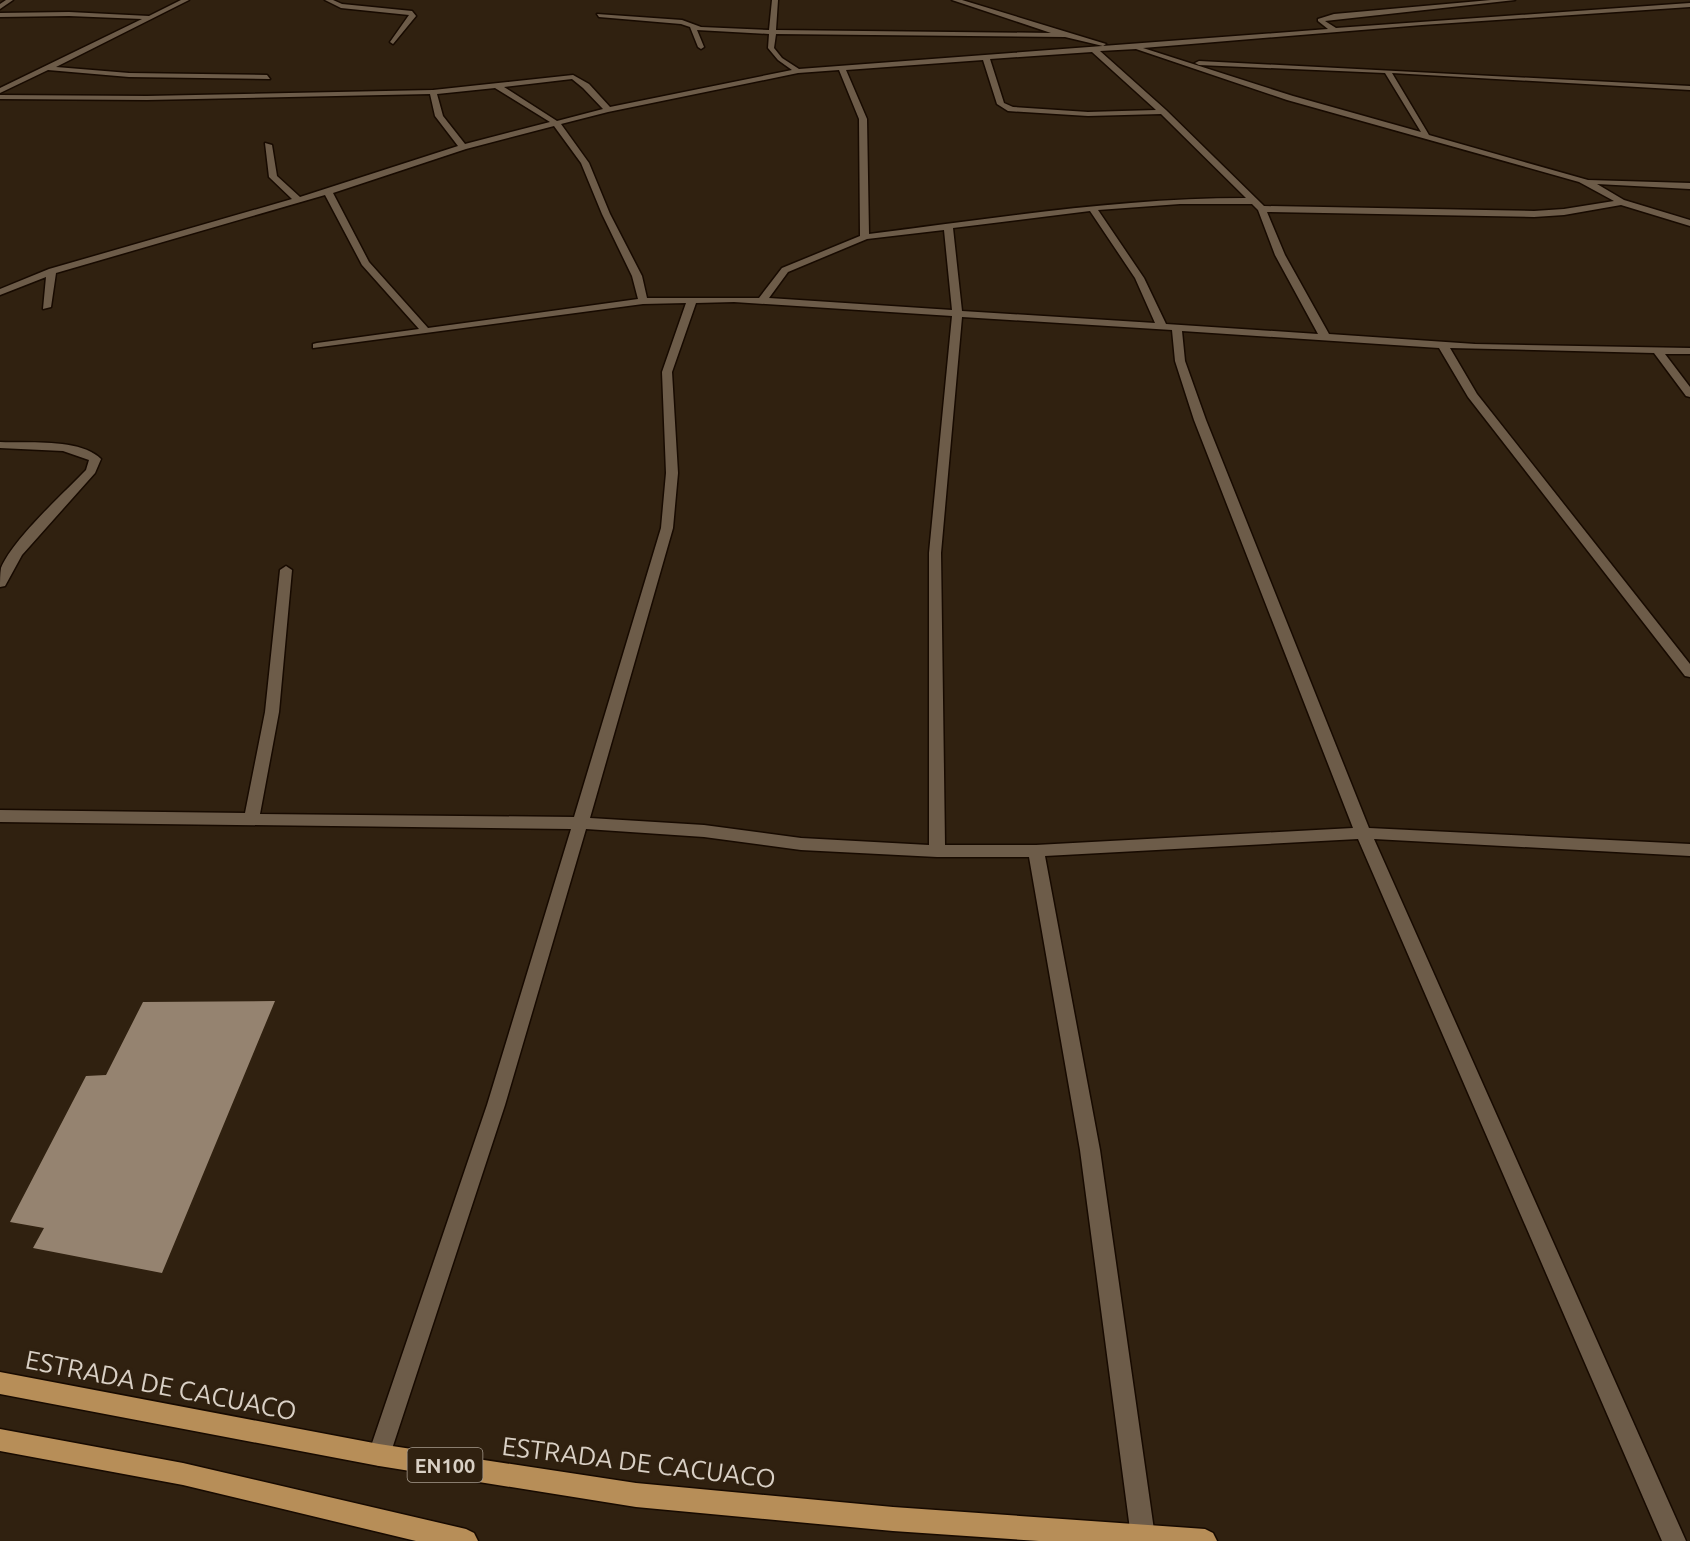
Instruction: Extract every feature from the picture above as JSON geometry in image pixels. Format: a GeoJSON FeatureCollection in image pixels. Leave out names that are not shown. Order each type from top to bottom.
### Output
{"type":"FeatureCollection","features":[{"type":"Feature","properties":{"kind":"main road","name":"ESTRADA DE CACUACO"},"geometry":{"type":"LineString","coordinates":[[0,1383],[380,1455],[636,1495],[893,1519],[1205,1541]]}},
{"type":"Feature","properties":{"kind":"main road"},"geometry":{"type":"LineString","coordinates":[[0,1440],[183,1474],[466,1541]]}},
{"type":"Feature","properties":{"kind":"street"},"geometry":{"type":"LineString","coordinates":[[0,7],[10,0]]}},
{"type":"Feature","properties":{"kind":"street"},"geometry":{"type":"LineString","coordinates":[[0,91],[186,0]]}},
{"type":"Feature","properties":{"kind":"street"},"geometry":{"type":"LineString","coordinates":[[328,0],[341,6],[412,13],[413,16],[393,42]]}},
{"type":"Feature","properties":{"kind":"street"},"geometry":{"type":"LineString","coordinates":[[775,0],[771,48],[774,53],[798,71]]}},
{"type":"Feature","properties":{"kind":"street"},"geometry":{"type":"LineString","coordinates":[[955,0],[1065,35],[1118,48]]}},
{"type":"Feature","properties":{"kind":"street"},"geometry":{"type":"LineString","coordinates":[[1334,30],[1320,20],[1334,16],[1512,0]]}},
{"type":"Feature","properties":{"kind":"street"},"geometry":{"type":"LineString","coordinates":[[0,292],[52,271],[328,192],[463,147],[608,110],[798,71],[1690,5]]}},
{"type":"Feature","properties":{"kind":"street"},"geometry":{"type":"LineString","coordinates":[[0,15],[69,14],[148,17]]}},
{"type":"Feature","properties":{"kind":"street"},"geometry":{"type":"LineString","coordinates":[[599,15],[682,22],[693,28],[773,33],[1065,35]]}},
{"type":"Feature","properties":{"kind":"street"},"geometry":{"type":"LineString","coordinates":[[693,28],[701,46]]}},
{"type":"Feature","properties":{"kind":"street"},"geometry":{"type":"LineString","coordinates":[[1132,47],[1290,98],[1426,134],[1582,180],[1608,192],[1621,202],[1690,223]]}},
{"type":"Feature","properties":{"kind":"street"},"geometry":{"type":"LineString","coordinates":[[1094,50],[1262,209],[1280,255],[1324,335]]}},
{"type":"Feature","properties":{"kind":"street"},"geometry":{"type":"LineString","coordinates":[[986,57],[1001,105],[1011,109],[1088,114],[1162,112]]}},
{"type":"Feature","properties":{"kind":"street"},"geometry":{"type":"LineString","coordinates":[[1180,63],[1387,71],[1690,88]]}},
{"type":"Feature","properties":{"kind":"street"},"geometry":{"type":"LineString","coordinates":[[842,67],[863,119],[865,237]]}},
{"type":"Feature","properties":{"kind":"street"},"geometry":{"type":"LineString","coordinates":[[47,68],[129,75],[267,77]]}},
{"type":"Feature","properties":{"kind":"street"},"geometry":{"type":"LineString","coordinates":[[1387,71],[1426,134]]}},
{"type":"Feature","properties":{"kind":"street"},"geometry":{"type":"LineString","coordinates":[[0,97],[147,98],[433,92],[573,77],[586,86],[608,110]]}},
{"type":"Feature","properties":{"kind":"street"},"geometry":{"type":"LineString","coordinates":[[498,86],[556,123],[585,163],[606,214],[637,276],[643,301]]}},
{"type":"Feature","properties":{"kind":"street"},"geometry":{"type":"LineString","coordinates":[[433,92],[439,116],[463,147]]}},
{"type":"Feature","properties":{"kind":"street"},"geometry":{"type":"LineString","coordinates":[[268,145],[273,177],[298,200]]}},
{"type":"Feature","properties":{"kind":"street"},"geometry":{"type":"LineString","coordinates":[[1582,180],[1690,186]]}},
{"type":"Feature","properties":{"kind":"street"},"geometry":{"type":"LineString","coordinates":[[328,192],[365,263],[425,330]]}},
{"type":"Feature","properties":{"kind":"street"},"geometry":{"type":"LineString","coordinates":[[763,299],[785,270],[865,237],[1092,208],[1180,201],[1255,201]]}},
{"type":"Feature","properties":{"kind":"street"},"geometry":{"type":"LineString","coordinates":[[1262,209],[1534,214],[1564,212],[1621,202]]}},
{"type":"Feature","properties":{"kind":"street"},"geometry":{"type":"LineString","coordinates":[[1092,208],[1131,261],[1169,326],[1200,420],[1363,833],[1674,1541]]}},
{"type":"Feature","properties":{"kind":"street"},"geometry":{"type":"LineString","coordinates":[[938,851],[934,663],[935,553],[957,313],[948,227]]}},
{"type":"Feature","properties":{"kind":"street"},"geometry":{"type":"LineString","coordinates":[[46,307],[52,271]]}},
{"type":"Feature","properties":{"kind":"street"},"geometry":{"type":"LineString","coordinates":[[380,1455],[496,1105],[650,594],[667,528],[672,473],[667,372],[692,299]]}},
{"type":"Feature","properties":{"kind":"street"},"geometry":{"type":"LineString","coordinates":[[317,346],[643,301],[763,299],[1442,344],[1515,348],[1690,351]]}},
{"type":"Feature","properties":{"kind":"street"},"geometry":{"type":"LineString","coordinates":[[1442,344],[1472,395],[1690,673]]}},
{"type":"Feature","properties":{"kind":"street"},"geometry":{"type":"LineString","coordinates":[[1658,350],[1690,394]]}},
{"type":"Feature","properties":{"kind":"street"},"geometry":{"type":"LineString","coordinates":[[0,445],[71,450],[88,453],[95,459],[91,471],[19,551],[6,568],[0,583]]}},
{"type":"Feature","properties":{"kind":"street"},"geometry":{"type":"LineString","coordinates":[[252,817],[274,692],[286,570]]}},
{"type":"Feature","properties":{"kind":"street"},"geometry":{"type":"LineString","coordinates":[[0,816],[252,817],[580,823],[704,831],[801,844],[938,851],[1036,851],[1363,833],[1690,850]]}},
{"type":"Feature","properties":{"kind":"street"},"geometry":{"type":"LineString","coordinates":[[1036,851],[1090,1150],[1143,1537]]}},
{"type":"Feature","properties":{"kind":"building"},"geometry":{"type":"Polygon","coordinates":[[[275,1001],[162,1273],[33,1248],[44,1228],[10,1222],[86,1076],[106,1075],[143,1002],[275,1001]]]}}]}
